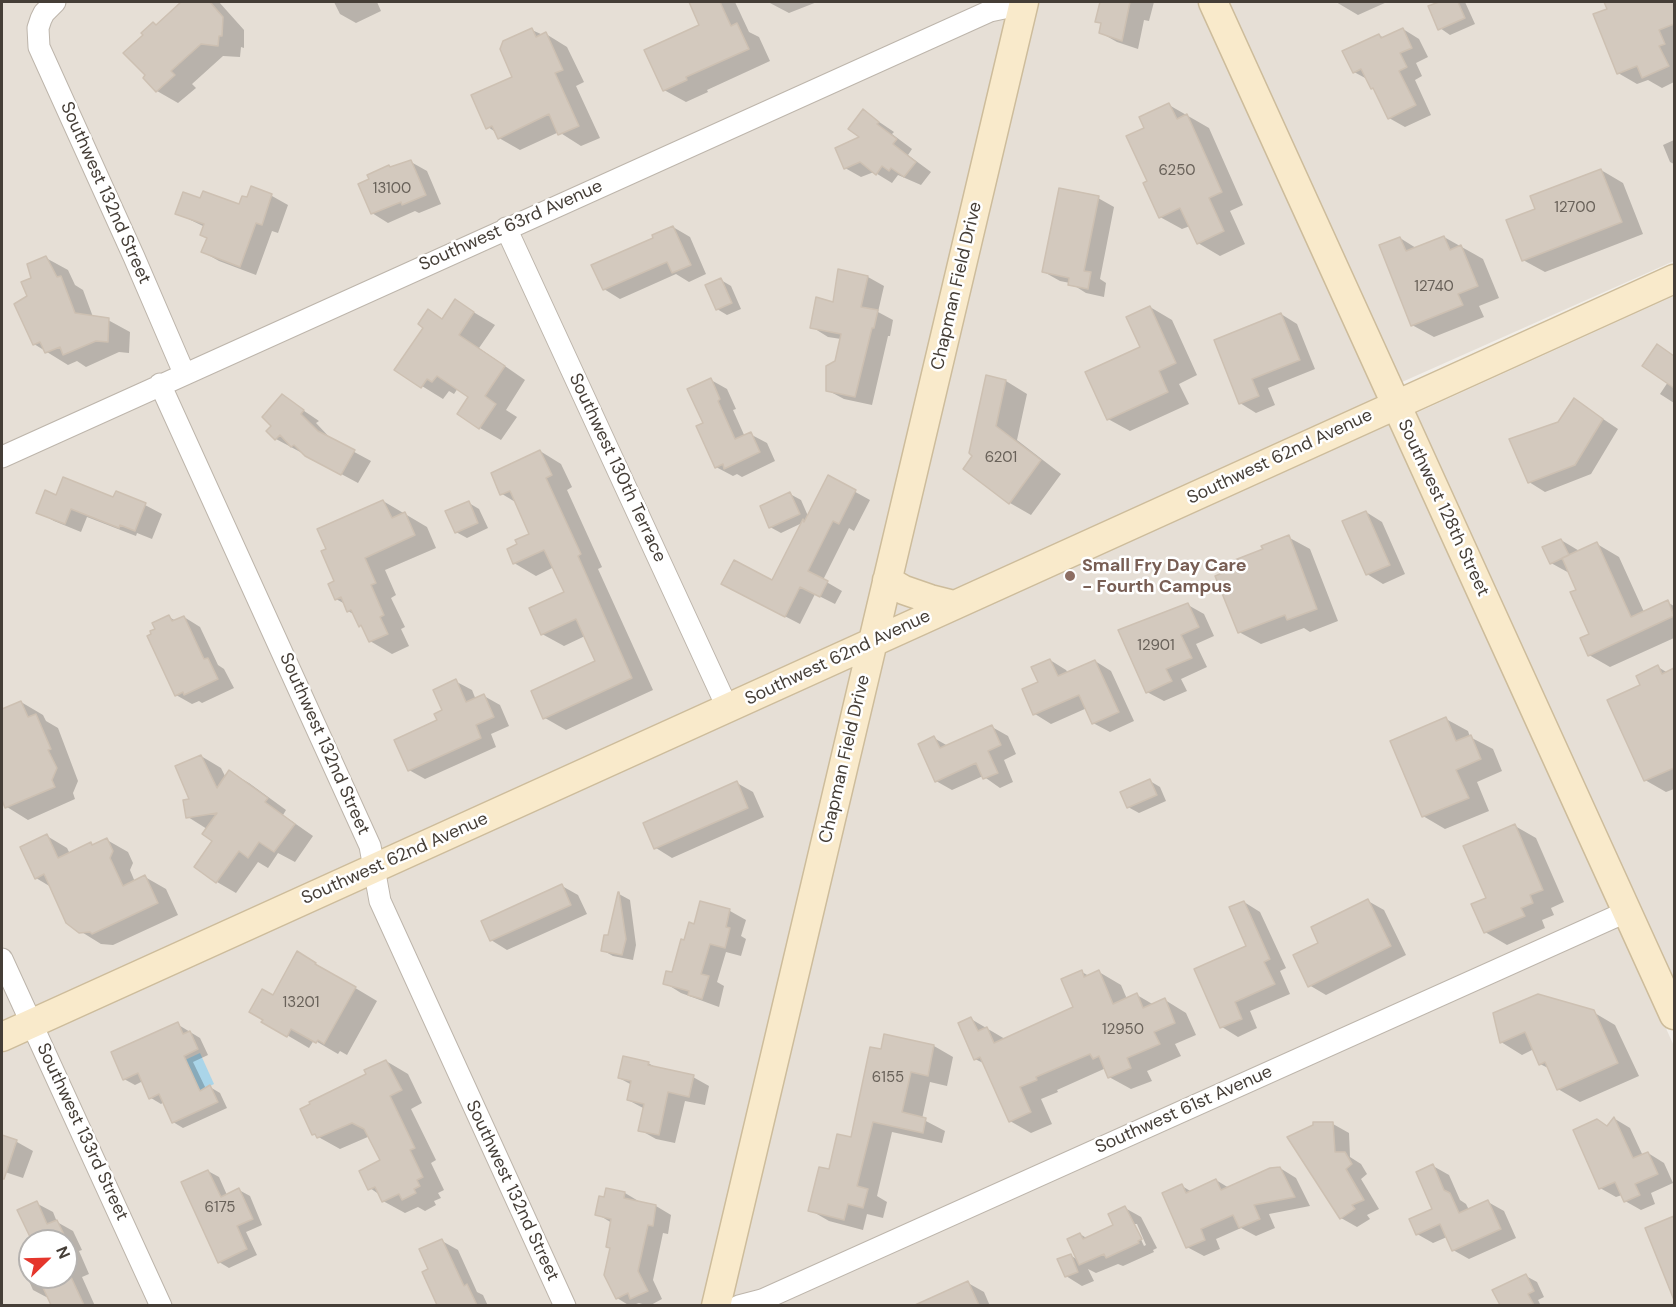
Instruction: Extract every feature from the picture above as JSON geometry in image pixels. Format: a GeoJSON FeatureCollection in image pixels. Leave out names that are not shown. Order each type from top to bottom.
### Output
{"type":"FeatureCollection","features":[{"type":"Feature","properties":{"kind":"street","name":"Southwest 128th Street"},"geometry":{"type":"LineString","coordinates":[[1213,2],[1674,1015]]}},
{"type":"Feature","properties":{"kind":"street","name":"Southwest 63rd Avenue"},"geometry":{"type":"LineString","coordinates":[[2,457],[990,11],[1023,3]]}},
{"type":"Feature","properties":{"kind":"street","name":"Chapman Field Drive"},"geometry":{"type":"LineString","coordinates":[[716,1305],[1023,3]]}},
{"type":"Feature","properties":{"kind":"street","name":"Southwest 132nd Street"},"geometry":{"type":"LineString","coordinates":[[50,7],[38,27],[39,47],[184,373]]}},
{"type":"Feature","properties":{"kind":"street","name":"Southwest 130th Terrace"},"geometry":{"type":"LineString","coordinates":[[506,228],[728,709]]}},
{"type":"Feature","properties":{"kind":"street","name":"Southwest 62nd Avenue"},"geometry":{"type":"LineString","coordinates":[[2,1037],[1674,279]]}},
{"type":"Feature","properties":{"kind":"street","name":"Southwest 132nd Street"},"geometry":{"type":"LineString","coordinates":[[160,384],[370,846],[380,901],[565,1305]]}},
{"type":"Feature","properties":{"kind":"street"},"geometry":{"type":"LineString","coordinates":[[887,580],[921,596],[954,605]]}},
{"type":"Feature","properties":{"kind":"street","name":"Southwest 61st Avenue"},"geometry":{"type":"LineString","coordinates":[[739,1305],[762,1300],[1628,911]]}},
{"type":"Feature","properties":{"kind":"street","name":"Southwest 133rd Street"},"geometry":{"type":"LineString","coordinates":[[2,959],[161,1305]]}},
{"type":"Feature","properties":{"kind":"shaded area"},"geometry":{"type":"Polygon","coordinates":[[[2,2],[1013,2],[707,1305],[2,1306],[2,2]]]}},
{"type":"Feature","properties":{"kind":"shaded area"},"geometry":{"type":"Polygon","coordinates":[[[1036,2],[1200,2],[1674,1046],[1674,1305],[728,1306],[1036,2]]]}},
{"type":"Feature","properties":{"kind":"shaded area"},"geometry":{"type":"Polygon","coordinates":[[[1228,2],[1674,2],[1674,261],[1402,382],[1228,2]]]}},
{"type":"Feature","properties":{"kind":"shaded area"},"geometry":{"type":"Polygon","coordinates":[[[1674,296],[1674,988],[1414,414],[1674,296]]]}},
{"type":"Feature","properties":{"kind":"water"},"geometry":{"type":"Polygon","coordinates":[[[200,1053],[214,1084],[200,1091],[185,1060],[200,1053]]]}},
{"type":"Feature","properties":{"kind":"building"},"geometry":{"type":"Polygon","coordinates":[[[181,2],[210,2],[223,17],[222,36],[219,36],[218,46],[201,44],[171,71],[175,75],[156,92],[143,78],[145,75],[123,53],[143,35],[141,33],[153,22],[156,25],[181,2]]]}},
{"type":"Feature","properties":{"kind":"building"},"geometry":{"type":"Polygon","coordinates":[[[689,2],[720,2],[731,26],[737,23],[749,49],[686,77],[687,80],[663,91],[644,50],[699,25],[689,2]]]}},
{"type":"Feature","properties":{"kind":"building"},"geometry":{"type":"Polygon","coordinates":[[[1100,2],[1130,2],[1122,41],[1099,33],[1101,23],[1095,22],[1100,2]]]}},
{"type":"Feature","properties":{"kind":"building"},"geometry":{"type":"Polygon","coordinates":[[[1439,2],[1458,2],[1465,18],[1438,30],[1428,6],[1439,2]]]}},
{"type":"Feature","properties":{"kind":"building"},"geometry":{"type":"Polygon","coordinates":[[[1604,2],[1674,2],[1674,24],[1659,30],[1665,44],[1659,46],[1669,66],[1642,78],[1637,66],[1617,74],[1593,14],[1607,9],[1604,2]]]}},
{"type":"Feature","properties":{"kind":"building"},"geometry":{"type":"Polygon","coordinates":[[[532,28],[536,37],[546,32],[563,70],[555,73],[579,126],[558,135],[549,114],[498,139],[492,126],[486,129],[471,95],[512,77],[500,49],[503,41],[532,28]]]}},
{"type":"Feature","properties":{"kind":"building"},"geometry":{"type":"Polygon","coordinates":[[[1403,28],[1412,48],[1400,53],[1407,67],[1399,71],[1416,105],[1388,119],[1361,69],[1353,73],[1342,51],[1379,34],[1381,38],[1403,28]]]}},
{"type":"Feature","properties":{"kind":"building"},"geometry":{"type":"Polygon","coordinates":[[[1169,103],[1177,119],[1187,114],[1222,192],[1209,198],[1224,231],[1197,244],[1180,208],[1159,218],[1143,183],[1147,181],[1126,136],[1144,128],[1139,117],[1169,103]]]}},
{"type":"Feature","properties":{"kind":"building"},"geometry":{"type":"Polygon","coordinates":[[[863,109],[879,122],[877,124],[897,139],[893,144],[916,162],[904,177],[891,168],[889,171],[882,166],[876,175],[860,162],[844,169],[835,148],[859,137],[848,129],[863,109]]]}},
{"type":"Feature","properties":{"kind":"building"},"geometry":{"type":"Polygon","coordinates":[[[411,160],[426,195],[371,214],[358,184],[369,179],[367,175],[389,165],[390,167],[411,160]]]}},
{"type":"Feature","properties":{"kind":"building"},"geometry":{"type":"Polygon","coordinates":[[[1601,169],[1622,222],[1522,261],[1506,220],[1535,209],[1530,196],[1601,169]]]}},
{"type":"Feature","properties":{"kind":"building"},"geometry":{"type":"Polygon","coordinates":[[[251,186],[272,194],[262,225],[256,223],[240,267],[201,252],[207,238],[200,235],[204,224],[175,214],[183,192],[200,198],[203,191],[239,204],[242,196],[247,197],[251,186]]]}},
{"type":"Feature","properties":{"kind":"building"},"geometry":{"type":"Polygon","coordinates":[[[1059,188],[1099,196],[1084,271],[1091,272],[1088,289],[1068,285],[1069,278],[1042,272],[1059,188]]]}},
{"type":"Feature","properties":{"kind":"building"},"geometry":{"type":"Polygon","coordinates":[[[673,226],[691,265],[672,273],[667,262],[603,290],[591,265],[653,238],[652,235],[673,226]]]}},
{"type":"Feature","properties":{"kind":"building"},"geometry":{"type":"Polygon","coordinates":[[[1444,236],[1450,250],[1461,245],[1478,286],[1458,294],[1463,305],[1411,326],[1379,245],[1400,237],[1406,251],[1444,236]]]}},
{"type":"Feature","properties":{"kind":"building"},"geometry":{"type":"Polygon","coordinates":[[[46,256],[57,277],[61,276],[75,313],[109,318],[108,342],[96,341],[63,355],[60,347],[45,353],[40,342],[33,345],[14,304],[27,296],[21,282],[31,278],[27,264],[46,256]]]}},
{"type":"Feature","properties":{"kind":"building"},"geometry":{"type":"Polygon","coordinates":[[[838,269],[868,276],[861,307],[878,310],[855,397],[826,391],[826,366],[835,361],[841,334],[810,328],[816,297],[833,302],[838,269]]]}},
{"type":"Feature","properties":{"kind":"building"},"geometry":{"type":"Polygon","coordinates":[[[721,278],[732,303],[716,310],[705,285],[721,278]]]}},
{"type":"Feature","properties":{"kind":"building"},"geometry":{"type":"Polygon","coordinates":[[[455,299],[474,312],[459,335],[505,366],[485,396],[496,404],[479,429],[457,414],[468,397],[437,376],[432,382],[427,379],[421,388],[394,370],[423,328],[418,324],[428,309],[442,319],[455,299]]]}},
{"type":"Feature","properties":{"kind":"building"},"geometry":{"type":"Polygon","coordinates":[[[1150,306],[1176,363],[1159,371],[1168,392],[1107,420],[1085,372],[1140,347],[1126,317],[1150,306]]]}},
{"type":"Feature","properties":{"kind":"building"},"geometry":{"type":"Polygon","coordinates":[[[1281,313],[1300,360],[1252,379],[1259,396],[1239,404],[1214,340],[1281,313]]]}},
{"type":"Feature","properties":{"kind":"building"},"geometry":{"type":"Polygon","coordinates":[[[1657,344],[1674,356],[1674,388],[1642,366],[1657,344]]]}},
{"type":"Feature","properties":{"kind":"building"},"geometry":{"type":"Polygon","coordinates":[[[986,375],[1006,380],[996,426],[1041,460],[1009,504],[963,469],[972,456],[969,453],[986,375]]]}},
{"type":"Feature","properties":{"kind":"building"},"geometry":{"type":"Polygon","coordinates":[[[711,378],[720,399],[718,401],[735,439],[751,432],[760,452],[724,469],[723,464],[715,468],[696,426],[703,423],[687,389],[711,378]]]}},
{"type":"Feature","properties":{"kind":"building"},"geometry":{"type":"Polygon","coordinates":[[[282,394],[304,410],[301,414],[318,431],[355,450],[341,475],[305,456],[294,445],[291,447],[280,435],[275,440],[266,431],[271,426],[262,417],[282,394]]]}},
{"type":"Feature","properties":{"kind":"building"},"geometry":{"type":"Polygon","coordinates":[[[1574,398],[1603,419],[1575,465],[1528,483],[1509,439],[1558,422],[1574,398]]]}},
{"type":"Feature","properties":{"kind":"building"},"geometry":{"type":"Polygon","coordinates":[[[540,450],[552,475],[546,478],[581,554],[578,556],[632,678],[543,719],[531,691],[595,661],[576,619],[541,635],[529,608],[564,592],[544,550],[513,564],[507,549],[517,544],[515,540],[529,534],[510,491],[500,495],[491,473],[540,450]]]}},
{"type":"Feature","properties":{"kind":"building"},"geometry":{"type":"Polygon","coordinates":[[[828,475],[856,490],[839,524],[833,521],[808,571],[828,581],[820,597],[800,587],[785,617],[721,584],[734,560],[772,580],[828,475]]]}},
{"type":"Feature","properties":{"kind":"building"},"geometry":{"type":"Polygon","coordinates":[[[63,477],[113,497],[116,491],[146,503],[135,531],[120,525],[119,528],[71,509],[65,524],[36,513],[45,490],[56,495],[63,477]]]}},
{"type":"Feature","properties":{"kind":"building"},"geometry":{"type":"Polygon","coordinates":[[[790,492],[800,514],[769,528],[760,506],[790,492]]]}},
{"type":"Feature","properties":{"kind":"building"},"geometry":{"type":"Polygon","coordinates":[[[383,500],[392,518],[405,512],[415,535],[365,558],[376,583],[371,585],[384,615],[380,617],[388,634],[369,642],[351,610],[347,612],[341,597],[335,600],[328,584],[334,581],[321,551],[326,549],[317,529],[383,500]]]}},
{"type":"Feature","properties":{"kind":"building"},"geometry":{"type":"Polygon","coordinates":[[[469,501],[478,523],[455,533],[445,511],[469,501]]]}},
{"type":"Feature","properties":{"kind":"building"},"geometry":{"type":"Polygon","coordinates":[[[1366,511],[1390,565],[1366,575],[1342,521],[1366,511]]]}},
{"type":"Feature","properties":{"kind":"building"},"geometry":{"type":"Polygon","coordinates":[[[1289,535],[1317,609],[1287,620],[1285,615],[1238,633],[1215,576],[1230,570],[1227,563],[1263,549],[1261,546],[1289,535]]]}},
{"type":"Feature","properties":{"kind":"building"},"geometry":{"type":"Polygon","coordinates":[[[1561,539],[1569,555],[1550,564],[1542,547],[1561,539]]]}},
{"type":"Feature","properties":{"kind":"building"},"geometry":{"type":"Polygon","coordinates":[[[1597,542],[1631,617],[1668,600],[1674,616],[1588,656],[1580,638],[1589,634],[1570,592],[1576,590],[1562,558],[1597,542]]]}},
{"type":"Feature","properties":{"kind":"building"},"geometry":{"type":"Polygon","coordinates":[[[1188,603],[1199,627],[1181,635],[1192,658],[1166,669],[1172,681],[1146,693],[1118,630],[1188,603]]]}},
{"type":"Feature","properties":{"kind":"building"},"geometry":{"type":"Polygon","coordinates":[[[169,615],[172,621],[184,616],[204,659],[208,658],[218,679],[184,695],[183,692],[175,696],[147,636],[155,629],[152,623],[169,615]]]}},
{"type":"Feature","properties":{"kind":"building"},"geometry":{"type":"Polygon","coordinates":[[[1050,659],[1058,676],[1095,660],[1119,712],[1092,724],[1079,695],[1033,715],[1022,689],[1038,682],[1031,667],[1050,659]]]}},
{"type":"Feature","properties":{"kind":"building"},"geometry":{"type":"Polygon","coordinates":[[[1658,665],[1662,674],[1674,668],[1674,768],[1644,781],[1607,700],[1640,685],[1636,676],[1658,665]]]}},
{"type":"Feature","properties":{"kind":"building"},"geometry":{"type":"Polygon","coordinates":[[[456,679],[466,702],[484,694],[494,717],[476,725],[481,738],[408,771],[394,740],[437,720],[434,714],[442,710],[433,690],[456,679]]]}},
{"type":"Feature","properties":{"kind":"building"},"geometry":{"type":"Polygon","coordinates":[[[21,701],[28,717],[36,714],[51,749],[48,750],[57,768],[52,780],[55,787],[5,808],[2,800],[2,709],[21,701]]]}},
{"type":"Feature","properties":{"kind":"building"},"geometry":{"type":"Polygon","coordinates":[[[1446,717],[1456,741],[1471,735],[1481,759],[1456,770],[1469,798],[1422,817],[1390,741],[1446,717]]]}},
{"type":"Feature","properties":{"kind":"building"},"geometry":{"type":"Polygon","coordinates":[[[992,725],[1001,745],[988,751],[998,773],[983,779],[976,763],[935,782],[918,744],[934,736],[940,748],[992,725]]]}},
{"type":"Feature","properties":{"kind":"building"},"geometry":{"type":"Polygon","coordinates":[[[201,755],[217,788],[229,770],[268,798],[265,802],[295,824],[274,852],[259,842],[248,858],[239,851],[216,883],[194,867],[212,841],[202,834],[217,813],[186,818],[183,800],[189,799],[175,766],[201,755]]]}},
{"type":"Feature","properties":{"kind":"building"},"geometry":{"type":"Polygon","coordinates":[[[1150,779],[1157,795],[1127,808],[1120,792],[1150,779]]]}},
{"type":"Feature","properties":{"kind":"building"},"geometry":{"type":"Polygon","coordinates":[[[737,781],[748,808],[654,849],[643,823],[737,781]]]}},
{"type":"Feature","properties":{"kind":"building"},"geometry":{"type":"Polygon","coordinates":[[[1515,824],[1543,890],[1530,895],[1533,903],[1521,908],[1525,916],[1484,933],[1471,904],[1486,898],[1463,846],[1515,824]]]}},
{"type":"Feature","properties":{"kind":"building"},"geometry":{"type":"Polygon","coordinates":[[[47,834],[58,858],[91,842],[92,845],[107,838],[113,851],[110,858],[123,886],[145,875],[158,903],[92,934],[90,932],[79,933],[66,923],[44,874],[35,879],[20,847],[47,834]]]}},
{"type":"Feature","properties":{"kind":"building"},"geometry":{"type":"Polygon","coordinates":[[[562,884],[571,905],[490,941],[481,921],[562,884]]]}},
{"type":"Feature","properties":{"kind":"building"},"geometry":{"type":"Polygon","coordinates":[[[618,892],[626,939],[622,955],[601,951],[604,935],[608,935],[618,892]]]}},
{"type":"Feature","properties":{"kind":"building"},"geometry":{"type":"Polygon","coordinates":[[[1368,899],[1391,946],[1308,987],[1293,955],[1318,943],[1311,927],[1368,899]]]}},
{"type":"Feature","properties":{"kind":"building"},"geometry":{"type":"Polygon","coordinates":[[[700,901],[730,909],[726,927],[730,928],[725,948],[710,944],[701,974],[709,976],[702,999],[688,995],[689,991],[663,984],[666,971],[672,972],[681,939],[684,940],[689,922],[694,924],[700,901]]]}},
{"type":"Feature","properties":{"kind":"building"},"geometry":{"type":"Polygon","coordinates":[[[1244,901],[1270,959],[1264,962],[1275,984],[1235,1002],[1242,1019],[1220,1028],[1194,969],[1246,946],[1229,907],[1244,901]]]}},
{"type":"Feature","properties":{"kind":"building"},"geometry":{"type":"Polygon","coordinates":[[[297,951],[356,987],[324,1044],[318,1040],[316,1043],[291,1029],[287,1037],[249,1012],[262,989],[273,995],[297,951]]]}},
{"type":"Feature","properties":{"kind":"building"},"geometry":{"type":"Polygon","coordinates":[[[1082,970],[1084,977],[1099,970],[1113,1004],[1137,993],[1143,1008],[1165,998],[1175,1023],[1154,1032],[1160,1044],[1127,1058],[1131,1068],[1108,1078],[1099,1056],[1093,1059],[1090,1054],[1036,1077],[1037,1080],[1020,1087],[1031,1112],[1009,1122],[980,1057],[974,1060],[958,1023],[971,1017],[978,1031],[987,1027],[994,1043],[1073,1007],[1061,979],[1082,970]]]}},
{"type":"Feature","properties":{"kind":"building"},"geometry":{"type":"Polygon","coordinates":[[[1538,994],[1594,1010],[1618,1063],[1557,1090],[1545,1062],[1539,1065],[1525,1032],[1500,1043],[1493,1013],[1538,994]]]}},
{"type":"Feature","properties":{"kind":"building"},"geometry":{"type":"Polygon","coordinates":[[[178,1022],[183,1034],[190,1031],[198,1049],[184,1056],[200,1091],[210,1085],[218,1102],[172,1123],[159,1094],[149,1099],[138,1073],[123,1080],[111,1052],[178,1022]]]}},
{"type":"Feature","properties":{"kind":"building"},"geometry":{"type":"Polygon","coordinates":[[[884,1034],[934,1045],[928,1076],[911,1072],[902,1112],[926,1118],[923,1133],[873,1122],[857,1186],[868,1189],[863,1208],[848,1204],[844,1220],[808,1211],[819,1167],[829,1169],[837,1134],[851,1137],[870,1047],[881,1049],[884,1034]]]}},
{"type":"Feature","properties":{"kind":"building"},"geometry":{"type":"Polygon","coordinates":[[[623,1056],[649,1062],[648,1065],[694,1075],[689,1097],[668,1092],[659,1135],[638,1131],[644,1104],[627,1100],[631,1081],[618,1078],[623,1056]]]}},
{"type":"Feature","properties":{"kind":"building"},"geometry":{"type":"Polygon","coordinates":[[[386,1060],[402,1090],[390,1096],[415,1148],[410,1150],[423,1177],[417,1180],[420,1186],[414,1189],[416,1193],[402,1200],[399,1194],[382,1202],[375,1187],[368,1190],[359,1171],[380,1160],[364,1129],[352,1123],[317,1138],[315,1134],[312,1135],[300,1109],[310,1104],[309,1102],[366,1074],[364,1070],[386,1060]]]}},
{"type":"Feature","properties":{"kind":"building"},"geometry":{"type":"Polygon","coordinates":[[[1614,1117],[1633,1158],[1648,1152],[1658,1174],[1635,1184],[1640,1195],[1624,1202],[1615,1182],[1599,1189],[1573,1130],[1597,1119],[1607,1126],[1614,1117]]]}},
{"type":"Feature","properties":{"kind":"building"},"geometry":{"type":"Polygon","coordinates":[[[1313,1122],[1333,1122],[1335,1152],[1345,1152],[1352,1164],[1346,1169],[1364,1200],[1352,1205],[1355,1209],[1340,1219],[1287,1137],[1313,1125],[1313,1122]]]}},
{"type":"Feature","properties":{"kind":"building"},"geometry":{"type":"Polygon","coordinates":[[[2,1135],[17,1140],[4,1179],[2,1179],[2,1135]]]}},
{"type":"Feature","properties":{"kind":"building"},"geometry":{"type":"Polygon","coordinates":[[[1433,1164],[1444,1190],[1450,1193],[1459,1213],[1488,1200],[1501,1229],[1452,1251],[1440,1224],[1416,1235],[1409,1219],[1432,1209],[1416,1172],[1433,1164]]]}},
{"type":"Feature","properties":{"kind":"building"},"geometry":{"type":"Polygon","coordinates":[[[1280,1167],[1295,1197],[1254,1205],[1260,1219],[1239,1228],[1233,1215],[1201,1229],[1205,1240],[1186,1248],[1162,1193],[1182,1184],[1186,1193],[1216,1179],[1221,1190],[1270,1168],[1280,1167]]]}},
{"type":"Feature","properties":{"kind":"building"},"geometry":{"type":"Polygon","coordinates":[[[208,1170],[221,1197],[239,1188],[253,1219],[237,1226],[247,1249],[218,1263],[181,1182],[208,1170]]]}},
{"type":"Feature","properties":{"kind":"building"},"geometry":{"type":"Polygon","coordinates":[[[606,1188],[625,1192],[624,1198],[656,1205],[653,1226],[648,1225],[638,1271],[648,1291],[630,1299],[628,1293],[616,1299],[604,1275],[610,1248],[606,1247],[611,1219],[595,1215],[599,1196],[604,1197],[606,1188]]]}},
{"type":"Feature","properties":{"kind":"building"},"geometry":{"type":"Polygon","coordinates":[[[37,1201],[47,1224],[57,1220],[61,1229],[26,1229],[17,1210],[37,1201]]]}},
{"type":"Feature","properties":{"kind":"building"},"geometry":{"type":"Polygon","coordinates":[[[1125,1206],[1142,1239],[1138,1241],[1139,1243],[1106,1258],[1104,1254],[1079,1265],[1067,1239],[1080,1233],[1083,1239],[1113,1225],[1108,1214],[1125,1206]]]}},
{"type":"Feature","properties":{"kind":"building"},"geometry":{"type":"Polygon","coordinates":[[[1674,1216],[1674,1300],[1645,1228],[1674,1216]]]}},
{"type":"Feature","properties":{"kind":"building"},"geometry":{"type":"Polygon","coordinates":[[[442,1239],[464,1286],[467,1284],[477,1305],[437,1305],[422,1272],[428,1269],[419,1249],[442,1239]]]}},
{"type":"Feature","properties":{"kind":"building"},"geometry":{"type":"Polygon","coordinates":[[[1071,1254],[1078,1272],[1065,1277],[1057,1259],[1071,1254]]]}},
{"type":"Feature","properties":{"kind":"building"},"geometry":{"type":"Polygon","coordinates":[[[1526,1274],[1534,1291],[1528,1294],[1534,1305],[1500,1305],[1492,1290],[1526,1274]]]}},
{"type":"Feature","properties":{"kind":"building"},"geometry":{"type":"Polygon","coordinates":[[[968,1281],[979,1305],[915,1305],[968,1281]]]}},
{"type":"Feature","properties":{"kind":"building"},"geometry":{"type":"Polygon","coordinates":[[[44,1289],[77,1289],[84,1305],[51,1305],[44,1289]]]}},
{"type":"Feature","properties":{"kind":"place","name":"Small Fry Day Care - Fourth Campus"},"geometry":{"type":"Point","coordinates":[1070,576]}}]}
